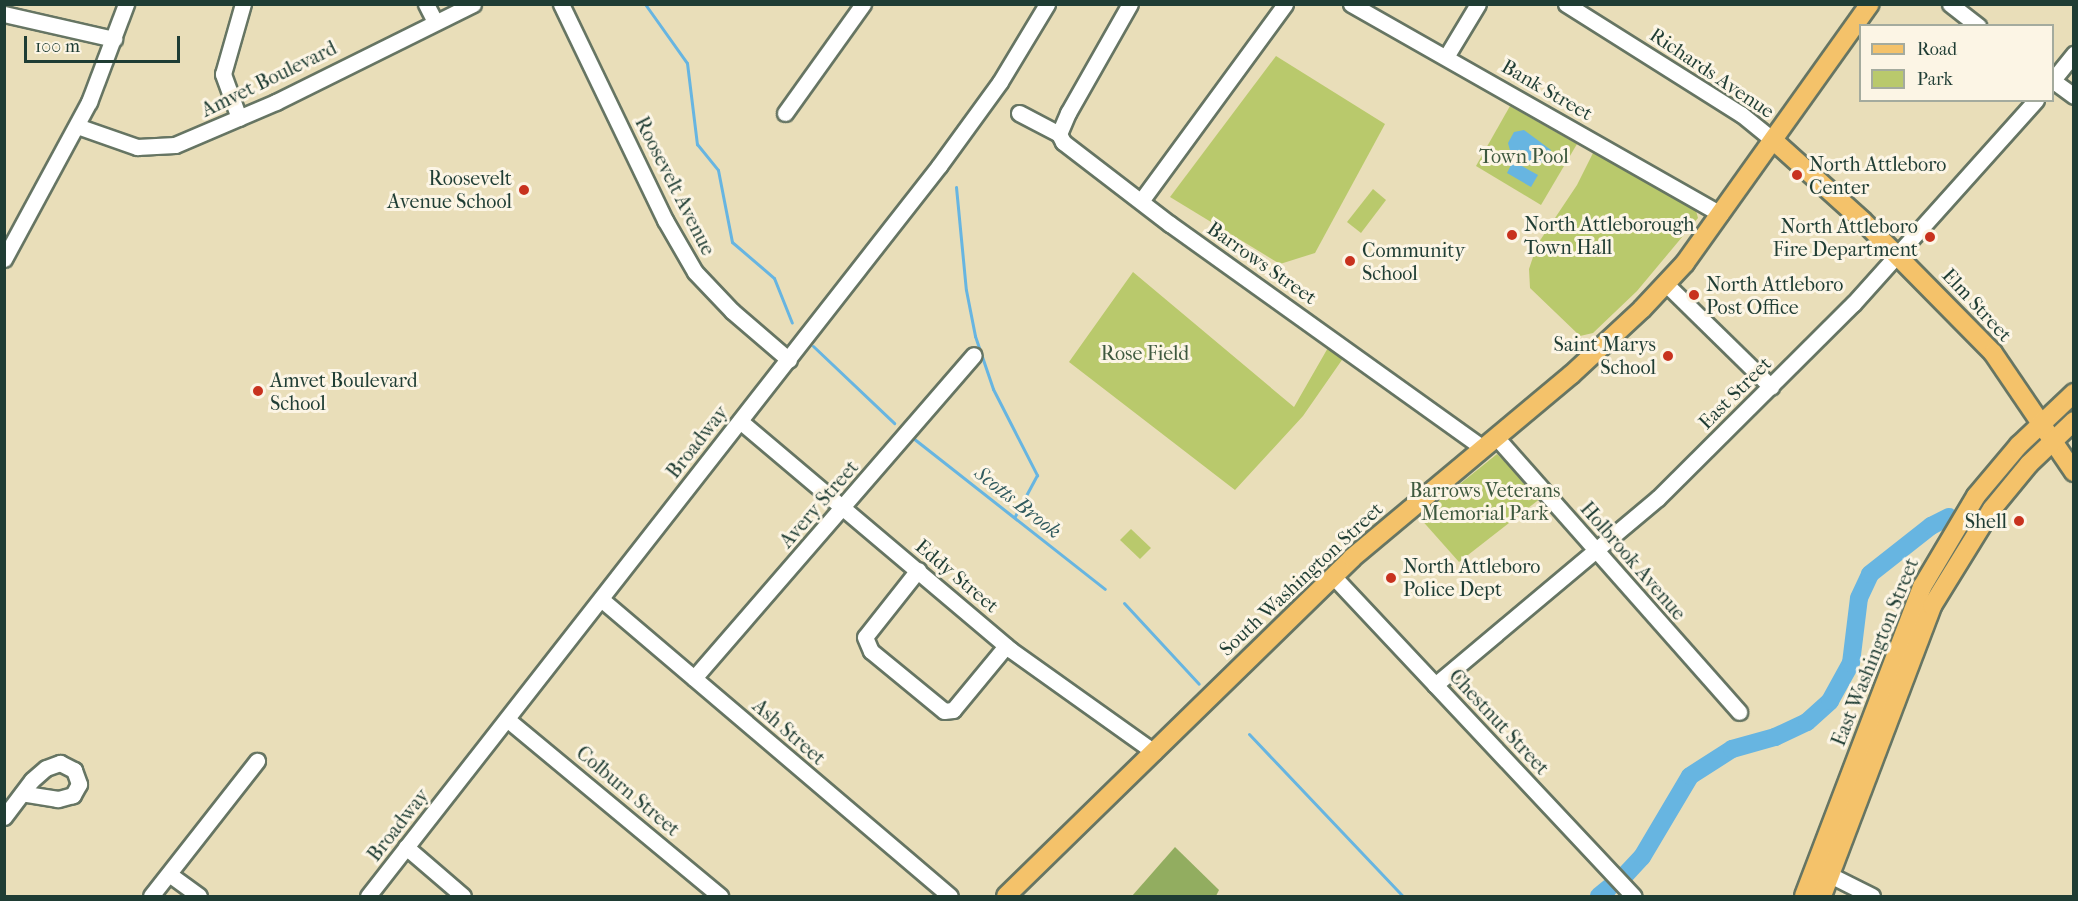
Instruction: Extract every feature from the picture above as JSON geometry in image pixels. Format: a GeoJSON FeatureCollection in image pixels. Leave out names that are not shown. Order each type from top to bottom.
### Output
{"type":"FeatureCollection","features":[{"type":"Feature","properties":{"kind":"main road","name":"South Washington Street"},"geometry":{"type":"LineString","coordinates":[[1006,897],[1333,576],[1607,344],[1666,284],[1720,214],[1870,4]]}},
{"type":"Feature","properties":{"kind":"main road","name":"Elm Street"},"geometry":{"type":"LineString","coordinates":[[1773,140],[1898,255],[1993,353],[2073,472]]}},
{"type":"Feature","properties":{"kind":"main road","name":"East Washington Street"},"geometry":{"type":"LineString","coordinates":[[1804,897],[1922,587],[1976,496],[2042,423],[2073,393]]}},
{"type":"Feature","properties":{"kind":"main road","name":"East Washington Street"},"geometry":{"type":"LineString","coordinates":[[1822,897],[1932,606],[1992,509],[2029,464],[2073,421]]}},
{"type":"Feature","properties":{"kind":"street"},"geometry":{"type":"LineString","coordinates":[[4,259],[77,126],[114,39],[126,4]]}},
{"type":"Feature","properties":{"kind":"street"},"geometry":{"type":"LineString","coordinates":[[239,118],[223,74],[243,4]]}},
{"type":"Feature","properties":{"kind":"street"},"geometry":{"type":"LineString","coordinates":[[426,4],[435,22]]}},
{"type":"Feature","properties":{"kind":"street","name":"Amvet Boulevard"},"geometry":{"type":"LineString","coordinates":[[77,126],[119,144],[149,148],[189,140],[473,4]]}},
{"type":"Feature","properties":{"kind":"street","name":"Roosevelt Avenue"},"geometry":{"type":"LineString","coordinates":[[561,4],[665,220],[694,272],[732,310],[789,360]]}},
{"type":"Feature","properties":{"kind":"street"},"geometry":{"type":"LineString","coordinates":[[785,113],[863,4]]}},
{"type":"Feature","properties":{"kind":"street","name":"Broadway"},"geometry":{"type":"LineString","coordinates":[[368,897],[789,360],[975,118],[1047,4]]}},
{"type":"Feature","properties":{"kind":"street"},"geometry":{"type":"LineString","coordinates":[[1059,134],[1130,4]]}},
{"type":"Feature","properties":{"kind":"street"},"geometry":{"type":"LineString","coordinates":[[1141,201],[1285,4]]}},
{"type":"Feature","properties":{"kind":"street","name":"Bank Street"},"geometry":{"type":"LineString","coordinates":[[1351,4],[1720,214]]}},
{"type":"Feature","properties":{"kind":"street"},"geometry":{"type":"LineString","coordinates":[[1446,57],[1478,4]]}},
{"type":"Feature","properties":{"kind":"street","name":"Richards Avenue"},"geometry":{"type":"LineString","coordinates":[[1566,4],[1732,109],[1773,140]]}},
{"type":"Feature","properties":{"kind":"street"},"geometry":{"type":"LineString","coordinates":[[1950,4],[1975,24]]}},
{"type":"Feature","properties":{"kind":"street"},"geometry":{"type":"LineString","coordinates":[[4,14],[114,39]]}},
{"type":"Feature","properties":{"kind":"street"},"geometry":{"type":"LineString","coordinates":[[2054,80],[2073,54]]}},
{"type":"Feature","properties":{"kind":"street"},"geometry":{"type":"LineString","coordinates":[[2054,82],[2073,96]]}},
{"type":"Feature","properties":{"kind":"street","name":"East Street"},"geometry":{"type":"LineString","coordinates":[[1436,685],[1658,498],[1771,387],[1898,255],[2034,102]]}},
{"type":"Feature","properties":{"kind":"street","name":"Barrows Street"},"geometry":{"type":"LineString","coordinates":[[1019,113],[1059,134],[1064,142],[1141,201],[1489,442]]}},
{"type":"Feature","properties":{"kind":"street"},"geometry":{"type":"LineString","coordinates":[[1666,284],[1771,387]]}},
{"type":"Feature","properties":{"kind":"street","name":"Avery Street"},"geometry":{"type":"LineString","coordinates":[[694,678],[844,508],[974,355]]}},
{"type":"Feature","properties":{"kind":"street","name":"Eddy Street"},"geometry":{"type":"LineString","coordinates":[[740,421],[1006,646],[1154,752]]}},
{"type":"Feature","properties":{"kind":"street","name":"Holbrook Avenue"},"geometry":{"type":"LineString","coordinates":[[1489,442],[1596,550],[1739,712]]}},
{"type":"Feature","properties":{"kind":"street"},"geometry":{"type":"LineString","coordinates":[[918,570],[865,637],[870,651],[944,711],[953,710],[1006,646]]}},
{"type":"Feature","properties":{"kind":"street","name":"Chestnut Street"},"geometry":{"type":"LineString","coordinates":[[1333,576],[1633,897]]}},
{"type":"Feature","properties":{"kind":"street","name":"Ash Street"},"geometry":{"type":"LineString","coordinates":[[601,599],[950,897]]}},
{"type":"Feature","properties":{"kind":"street","name":"Colburn Street"},"geometry":{"type":"LineString","coordinates":[[508,720],[720,897]]}},
{"type":"Feature","properties":{"kind":"street"},"geometry":{"type":"LineString","coordinates":[[151,897],[257,761]]}},
{"type":"Feature","properties":{"kind":"street"},"geometry":{"type":"LineString","coordinates":[[4,816],[22,792]]}},
{"type":"Feature","properties":{"kind":"street"},"geometry":{"type":"LineString","coordinates":[[406,848],[463,897]]}},
{"type":"Feature","properties":{"kind":"street"},"geometry":{"type":"LineString","coordinates":[[169,874],[199,897]]}},
{"type":"Feature","properties":{"kind":"street"},"geometry":{"type":"LineString","coordinates":[[1830,875],[1872,897]]}},
{"type":"Feature","properties":{"kind":"green space"},"geometry":{"type":"Polygon","coordinates":[[[1276,56],[1385,124],[1315,253],[1280,264],[1170,197],[1276,56]]]}},
{"type":"Feature","properties":{"kind":"green space","name":"Town Pool"},"geometry":{"type":"Polygon","coordinates":[[[1510,106],[1577,144],[1541,205],[1476,166],[1510,106]]]}},
{"type":"Feature","properties":{"kind":"green space"},"geometry":{"type":"Polygon","coordinates":[[[1594,151],[1695,207],[1698,218],[1637,291],[1593,333],[1580,336],[1530,288],[1529,269],[1537,245],[1577,185],[1594,151]]]}},
{"type":"Feature","properties":{"kind":"green space"},"geometry":{"type":"Polygon","coordinates":[[[1373,189],[1386,200],[1361,233],[1347,222],[1373,189]]]}},
{"type":"Feature","properties":{"kind":"green space","name":"Rose Field"},"geometry":{"type":"Polygon","coordinates":[[[1133,272],[1294,407],[1329,346],[1344,357],[1303,416],[1235,490],[1069,362],[1133,272]]]}},
{"type":"Feature","properties":{"kind":"green space","name":"Barrows Veterans Memorial Park"},"geometry":{"type":"Polygon","coordinates":[[[1497,454],[1541,498],[1459,562],[1419,517],[1497,454]]]}},
{"type":"Feature","properties":{"kind":"green space"},"geometry":{"type":"Polygon","coordinates":[[[1131,529],[1151,548],[1140,559],[1120,540],[1131,529]]]}},
{"type":"Feature","properties":{"kind":"green space"},"geometry":{"type":"Polygon","coordinates":[[[1175,847],[1219,890],[1216,896],[1132,896],[1175,847]]]}},
{"type":"Feature","properties":{"kind":"water"},"geometry":{"type":"Polygon","coordinates":[[[1524,130],[1551,150],[1547,163],[1524,161],[1511,154],[1508,143],[1514,132],[1524,130]]]}},
{"type":"Feature","properties":{"kind":"water"},"geometry":{"type":"Polygon","coordinates":[[[1513,161],[1538,175],[1531,187],[1507,173],[1513,161]]]}},
{"type":"Feature","properties":{"kind":"waterway","name":"Scotts Brook"},"geometry":{"type":"LineString","coordinates":[[645,4],[687,63],[697,144],[718,170],[732,242],[774,278],[792,323]]}},
{"type":"Feature","properties":{"kind":"waterway"},"geometry":{"type":"LineString","coordinates":[[956,187],[966,290],[975,336],[993,389],[1037,475],[1015,516]]}},
{"type":"Feature","properties":{"kind":"waterway","name":"Scotts Brook"},"geometry":{"type":"LineString","coordinates":[[813,346],[894,423]]}},
{"type":"Feature","properties":{"kind":"waterway","name":"Scotts Brook"},"geometry":{"type":"LineString","coordinates":[[913,438],[1105,589]]}},
{"type":"Feature","properties":{"kind":"waterway"},"geometry":{"type":"LineString","coordinates":[[1626,874],[1642,857],[1690,776],[1732,749],[1775,737],[1807,722],[1830,701],[1851,663],[1859,598],[1870,574],[1931,526],[1949,517]]}},
{"type":"Feature","properties":{"kind":"waterway","name":"Scotts Brook"},"geometry":{"type":"LineString","coordinates":[[1124,603],[1199,684]]}},
{"type":"Feature","properties":{"kind":"waterway","name":"Scotts Brook"},"geometry":{"type":"LineString","coordinates":[[1249,734],[1403,896]]}},
{"type":"Feature","properties":{"kind":"waterway"},"geometry":{"type":"LineString","coordinates":[[1599,896],[1609,888]]}},
{"type":"Feature","properties":{"kind":"place","name":"North Attleboro Center"},"geometry":{"type":"Point","coordinates":[1797,175]}},
{"type":"Feature","properties":{"kind":"place","name":"Roosevelt Avenue School"},"geometry":{"type":"Point","coordinates":[524,190]}},
{"type":"Feature","properties":{"kind":"place","name":"North Attleborough Town Hall"},"geometry":{"type":"Point","coordinates":[1512,235]}},
{"type":"Feature","properties":{"kind":"place","name":"North Attleboro Fire Department"},"geometry":{"type":"Point","coordinates":[1930,237]}},
{"type":"Feature","properties":{"kind":"place","name":"Community School"},"geometry":{"type":"Point","coordinates":[1350,261]}},
{"type":"Feature","properties":{"kind":"place","name":"North Attleboro Post Office"},"geometry":{"type":"Point","coordinates":[1694,295]}},
{"type":"Feature","properties":{"kind":"place","name":"Saint Marys School"},"geometry":{"type":"Point","coordinates":[1668,356]}},
{"type":"Feature","properties":{"kind":"place","name":"Amvet Boulevard School"},"geometry":{"type":"Point","coordinates":[258,391]}},
{"type":"Feature","properties":{"kind":"place","name":"Shell"},"geometry":{"type":"Point","coordinates":[2019,521]}},
{"type":"Feature","properties":{"kind":"place","name":"North Attleboro Police Dept"},"geometry":{"type":"Point","coordinates":[1391,578]}}]}
